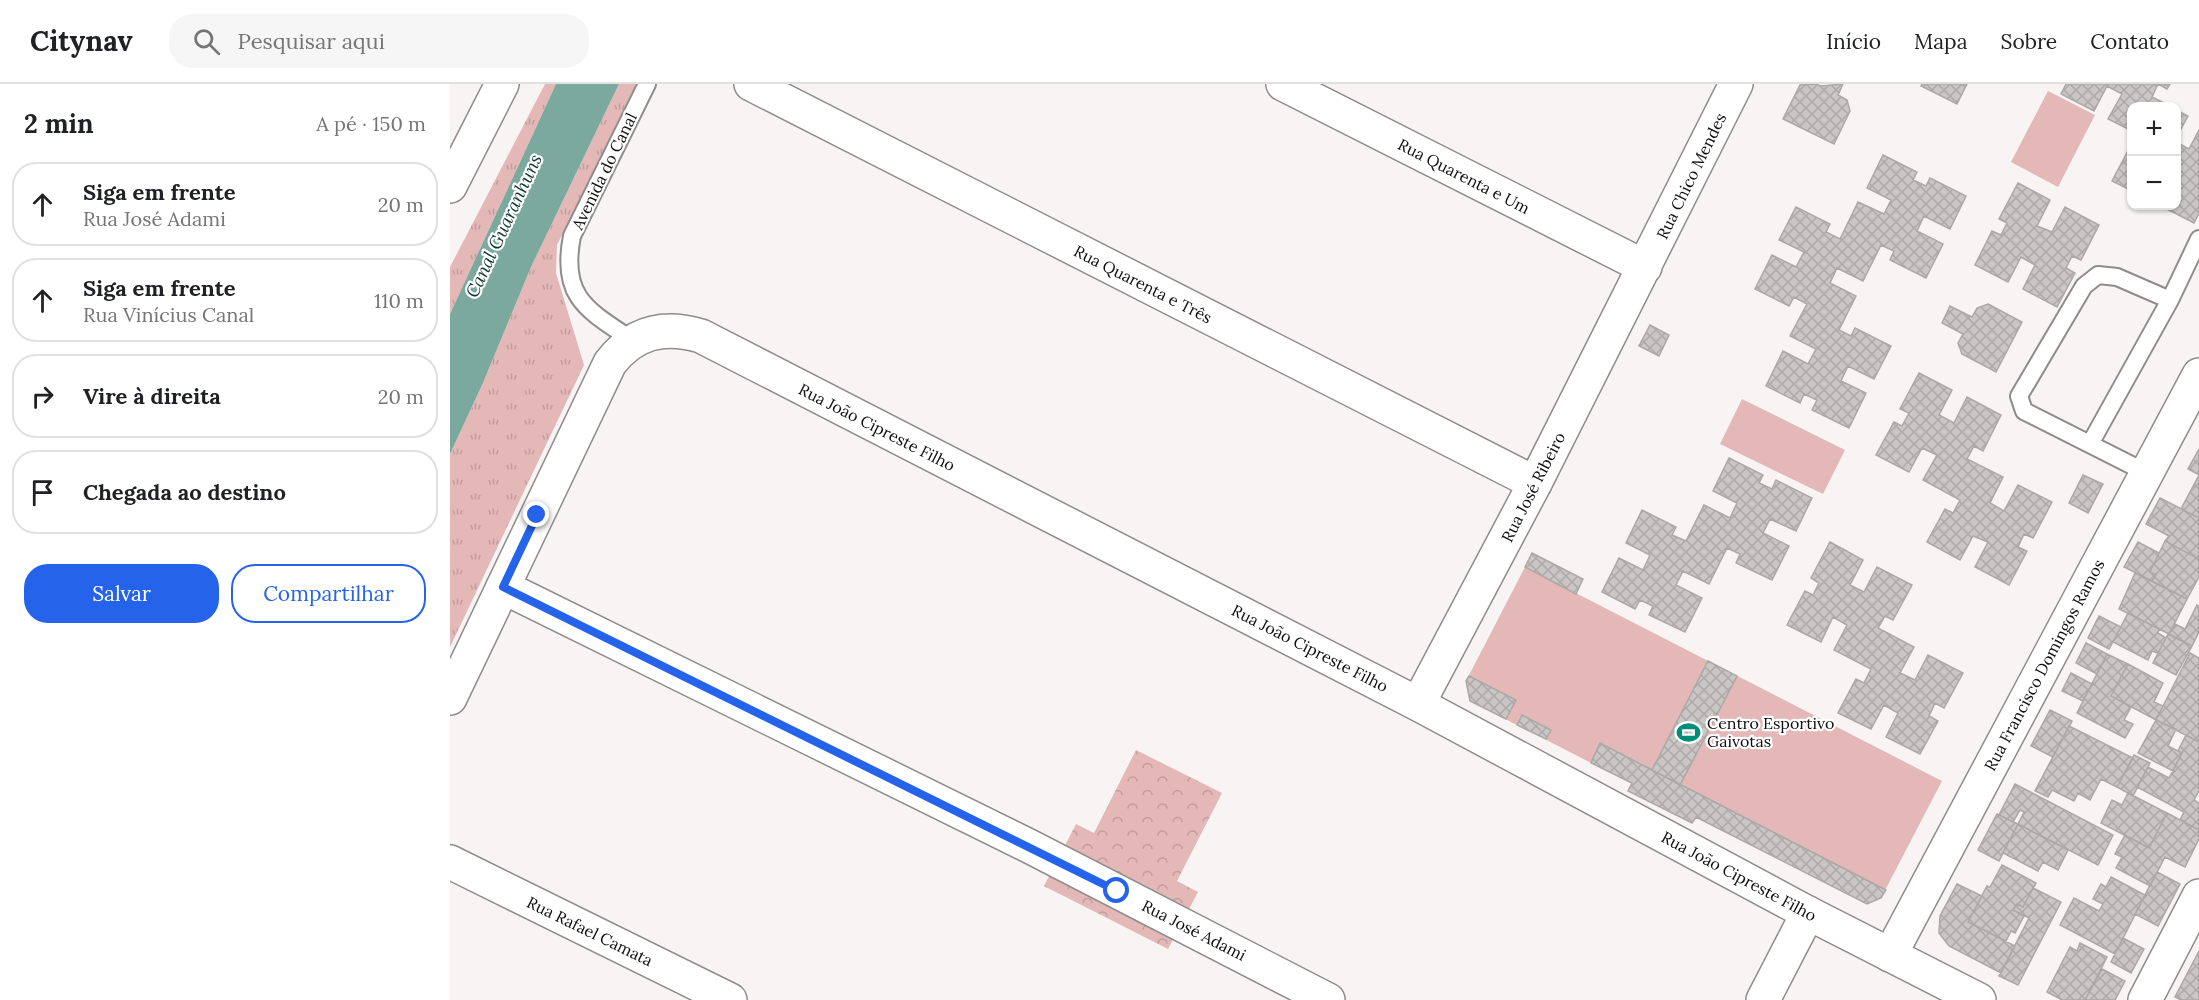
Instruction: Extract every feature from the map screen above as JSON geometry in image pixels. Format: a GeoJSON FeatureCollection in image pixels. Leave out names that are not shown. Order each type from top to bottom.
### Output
{"type":"FeatureCollection","features":[{"type":"Feature","properties":{"kind":"street"},"geometry":{"type":"LineString","coordinates":[[450,186],[502,84]]}},
{"type":"Feature","properties":{"kind":"street","name":"Rua Quarenta e Três"},"geometry":{"type":"LineString","coordinates":[[751,84],[1535,483]]}},
{"type":"Feature","properties":{"kind":"street","name":"Rua Quarenta e Um"},"geometry":{"type":"LineString","coordinates":[[1283,84],[1645,267]]}},
{"type":"Feature","properties":{"kind":"street","name":"Rua Chico Mendes"},"geometry":{"type":"LineString","coordinates":[[1645,267],[1736,84]]}},
{"type":"Feature","properties":{"kind":"street","name":"Rua José Ribeiro"},"geometry":{"type":"LineString","coordinates":[[1418,704],[1535,483],[1645,267]]}},
{"type":"Feature","properties":{"kind":"street","name":"Rua João Cipreste Filho"},"geometry":{"type":"LineString","coordinates":[[632,340],[647,333],[665,330],[683,331],[701,336],[1418,704],[1809,914],[1979,1000]]}},
{"type":"Feature","properties":{"kind":"street"},"geometry":{"type":"LineString","coordinates":[[450,698],[609,363],[632,340]]}},
{"type":"Feature","properties":{"kind":"street","name":"Rua Francisco Domingos Ramos"},"geometry":{"type":"LineString","coordinates":[[1890,955],[2199,375]]}},
{"type":"Feature","properties":{"kind":"street","name":"Rua José Adami"},"geometry":{"type":"LineString","coordinates":[[503,587],[1027,845],[1328,1000]]}},
{"type":"Feature","properties":{"kind":"street","name":"Rua Rafael Camata"},"geometry":{"type":"LineString","coordinates":[[450,862],[730,1000]]}},
{"type":"Feature","properties":{"kind":"street"},"geometry":{"type":"LineString","coordinates":[[2145,1000],[2199,896]]}},
{"type":"Feature","properties":{"kind":"street"},"geometry":{"type":"LineString","coordinates":[[1763,1000],[1809,914]]}},
{"type":"Feature","properties":{"kind":"lane","name":"Avenida do Canal"},"geometry":{"type":"LineString","coordinates":[[632,340],[586,310],[576,293],[570,275],[568,256],[572,236],[647,84]]}},
{"type":"Feature","properties":{"kind":"lane"},"geometry":{"type":"LineString","coordinates":[[2090,444],[2170,300],[2199,239]]}},
{"type":"Feature","properties":{"kind":"lane"},"geometry":{"type":"LineString","coordinates":[[2147,473],[2024,411],[2019,396],[2084,286],[2098,275],[2117,277],[2170,300]]}},
{"type":"Feature","properties":{"kind":"green space"},"geometry":{"type":"Polygon","coordinates":[[[545,84],[556,84],[450,314],[450,267],[545,84]]]}},
{"type":"Feature","properties":{"kind":"green space"},"geometry":{"type":"Polygon","coordinates":[[[619,84],[636,84],[557,245],[556,273],[584,365],[450,647],[450,454],[483,383],[531,267],[619,84]]]}},
{"type":"Feature","properties":{"kind":"green space"},"geometry":{"type":"Polygon","coordinates":[[[2048,91],[2095,115],[2058,187],[2011,162],[2048,91]]]}},
{"type":"Feature","properties":{"kind":"green space"},"geometry":{"type":"Polygon","coordinates":[[[1742,399],[1845,450],[1823,494],[1720,444],[1742,399]]]}},
{"type":"Feature","properties":{"kind":"green space","name":"Centro Esportivo Gaivotas"},"geometry":{"type":"Polygon","coordinates":[[[1525,567],[1942,781],[1881,898],[1867,904],[1470,701],[1466,681],[1525,567]]]}},
{"type":"Feature","properties":{"kind":"green space"},"geometry":{"type":"Polygon","coordinates":[[[1136,750],[1222,793],[1177,881],[1198,892],[1168,949],[1044,886],[1076,824],[1094,833],[1136,750]]]}},
{"type":"Feature","properties":{"kind":"water","name":"Canal Guaranhuns"},"geometry":{"type":"Polygon","coordinates":[[[556,84],[619,84],[531,267],[483,383],[450,454],[450,314],[556,84]]]}},
{"type":"Feature","properties":{"kind":"building"},"geometry":{"type":"Polygon","coordinates":[[[1843,84],[1838,95],[1847,100],[1850,111],[1834,144],[1783,119],[1800,85],[1821,86],[1843,84]]]}},
{"type":"Feature","properties":{"kind":"building"},"geometry":{"type":"Polygon","coordinates":[[[1922,84],[1967,84],[1957,104],[1921,86],[1922,84]]]}},
{"type":"Feature","properties":{"kind":"building"},"geometry":{"type":"Polygon","coordinates":[[[2066,84],[2158,84],[2152,97],[2162,102],[2127,102],[2127,128],[2108,119],[2122,94],[2107,86],[2094,111],[2061,94],[2066,84]]]}},
{"type":"Feature","properties":{"kind":"building"},"geometry":{"type":"Polygon","coordinates":[[[2158,84],[2170,84],[2167,89],[2158,84]]]}},
{"type":"Feature","properties":{"kind":"building"},"geometry":{"type":"Polygon","coordinates":[[[2181,112],[2188,116],[2181,129],[2181,112]]]}},
{"type":"Feature","properties":{"kind":"building"},"geometry":{"type":"Polygon","coordinates":[[[2199,130],[2199,213],[2194,223],[2169,210],[2181,210],[2181,145],[2189,149],[2199,130]]]}},
{"type":"Feature","properties":{"kind":"building"},"geometry":{"type":"Polygon","coordinates":[[[2127,153],[2127,188],[2112,181],[2127,153]]]}},
{"type":"Feature","properties":{"kind":"building"},"geometry":{"type":"Polygon","coordinates":[[[1883,155],[1917,172],[1913,180],[1926,186],[1930,178],[1966,196],[1950,229],[1924,216],[1917,231],[1943,244],[1926,278],[1890,260],[1894,251],[1881,245],[1863,281],[1837,268],[1830,283],[1856,296],[1839,330],[1851,336],[1855,328],[1891,346],[1874,379],[1848,366],[1841,381],[1866,393],[1849,428],[1812,410],[1817,400],[1804,394],[1800,403],[1766,386],[1783,351],[1808,364],[1816,349],[1790,336],[1807,304],[1794,297],[1789,306],[1755,289],[1772,255],[1796,267],[1804,252],[1779,240],[1796,207],[1830,224],[1826,232],[1840,239],[1858,202],[1884,214],[1891,200],[1867,188],[1883,155]]]}},
{"type":"Feature","properties":{"kind":"building"},"geometry":{"type":"Polygon","coordinates":[[[2018,183],[2050,200],[2037,226],[2052,232],[2065,207],[2099,225],[2081,260],[2072,256],[2066,268],[2075,273],[2057,307],[2023,289],[2035,265],[2021,257],[2008,282],[1975,265],[1992,231],[2001,235],[2007,223],[1999,219],[2018,183]]]}},
{"type":"Feature","properties":{"kind":"building"},"geometry":{"type":"Polygon","coordinates":[[[1988,304],[2022,322],[1996,372],[1962,354],[1958,343],[1963,334],[1942,323],[1950,306],[1972,317],[1977,308],[1988,304]]]}},
{"type":"Feature","properties":{"kind":"building"},"geometry":{"type":"Polygon","coordinates":[[[1650,325],[1669,335],[1659,356],[1639,346],[1650,325]]]}},
{"type":"Feature","properties":{"kind":"building"},"geometry":{"type":"Polygon","coordinates":[[[1919,373],[1952,390],[1939,415],[1954,423],[1967,397],[2001,415],[1983,451],[1974,446],[1967,459],[2003,477],[1990,503],[2004,511],[2018,485],[2052,502],[2033,538],[2024,534],[2018,547],[2027,551],[2009,585],[1975,567],[1988,542],[1973,536],[1960,560],[1927,542],[1945,509],[1953,513],[1960,500],[1923,480],[1937,455],[1922,448],[1909,472],[1876,455],[1894,422],[1902,426],[1909,413],[1900,409],[1919,373]]]}},
{"type":"Feature","properties":{"kind":"building"},"geometry":{"type":"Polygon","coordinates":[[[2199,449],[2199,475],[2188,469],[2199,449]]]}},
{"type":"Feature","properties":{"kind":"building"},"geometry":{"type":"Polygon","coordinates":[[[1729,458],[1763,475],[1759,483],[1772,489],[1776,480],[1812,498],[1796,531],[1770,519],[1763,533],[1789,546],[1772,580],[1736,563],[1740,554],[1727,548],[1709,584],[1683,571],[1676,585],[1702,598],[1685,632],[1649,615],[1653,606],[1640,600],[1635,609],[1602,592],[1619,558],[1643,570],[1650,555],[1626,543],[1642,510],[1676,527],[1672,535],[1686,541],[1704,505],[1730,518],[1737,503],[1713,491],[1729,458]]]}},
{"type":"Feature","properties":{"kind":"building"},"geometry":{"type":"Polygon","coordinates":[[[2083,475],[2103,484],[2088,513],[2069,503],[2083,475]]]}},
{"type":"Feature","properties":{"kind":"building"},"geometry":{"type":"Polygon","coordinates":[[[2199,475],[2199,518],[2181,509],[2199,475]]]}},
{"type":"Feature","properties":{"kind":"building"},"geometry":{"type":"Polygon","coordinates":[[[2160,498],[2199,518],[2199,559],[2165,541],[2169,536],[2146,524],[2160,498]]]}},
{"type":"Feature","properties":{"kind":"building"},"geometry":{"type":"Polygon","coordinates":[[[2165,541],[2199,559],[2199,577],[2187,599],[2152,581],[2156,575],[2150,572],[2165,541]]]}},
{"type":"Feature","properties":{"kind":"building"},"geometry":{"type":"Polygon","coordinates":[[[1830,542],[1863,560],[1850,585],[1864,592],[1877,567],[1912,585],[1893,620],[1885,616],[1878,628],[1914,647],[1900,673],[1915,680],[1928,655],[1963,673],[1944,708],[1935,703],[1929,716],[1938,721],[1920,754],[1886,737],[1898,713],[1884,705],[1871,729],[1838,713],[1856,679],[1864,683],[1871,669],[1834,650],[1847,625],[1833,617],[1821,642],[1787,625],[1805,591],[1813,595],[1819,583],[1811,578],[1830,542]]]}},
{"type":"Feature","properties":{"kind":"building"},"geometry":{"type":"Polygon","coordinates":[[[2138,542],[2159,553],[2150,572],[2156,575],[2152,581],[2124,567],[2138,542]]]}},
{"type":"Feature","properties":{"kind":"building"},"geometry":{"type":"Polygon","coordinates":[[[1532,553],[1583,579],[1576,594],[1525,567],[1532,553]]]}},
{"type":"Feature","properties":{"kind":"building"},"geometry":{"type":"Polygon","coordinates":[[[2135,573],[2187,599],[2169,634],[2119,609],[2135,573]]]}},
{"type":"Feature","properties":{"kind":"building"},"geometry":{"type":"Polygon","coordinates":[[[2197,605],[2199,606],[2199,632],[2192,646],[2169,634],[2175,624],[2185,629],[2197,605]]]}},
{"type":"Feature","properties":{"kind":"building"},"geometry":{"type":"Polygon","coordinates":[[[2128,613],[2159,629],[2158,633],[2166,638],[2158,653],[2152,651],[2148,660],[2113,642],[2128,613]]]}},
{"type":"Feature","properties":{"kind":"building"},"geometry":{"type":"Polygon","coordinates":[[[2099,616],[2121,627],[2109,649],[2088,638],[2099,616]]]}},
{"type":"Feature","properties":{"kind":"building"},"geometry":{"type":"Polygon","coordinates":[[[2168,634],[2192,646],[2176,675],[2153,663],[2168,634]]]}},
{"type":"Feature","properties":{"kind":"building"},"geometry":{"type":"Polygon","coordinates":[[[2086,643],[2107,654],[2097,674],[2076,663],[2086,643]]]}},
{"type":"Feature","properties":{"kind":"building"},"geometry":{"type":"Polygon","coordinates":[[[2190,653],[2199,658],[2199,742],[2156,720],[2190,653]]]}},
{"type":"Feature","properties":{"kind":"building"},"geometry":{"type":"Polygon","coordinates":[[[2107,654],[2128,664],[2111,696],[2131,707],[2124,720],[2133,724],[2125,738],[2077,713],[2107,654]]]}},
{"type":"Feature","properties":{"kind":"building"},"geometry":{"type":"Polygon","coordinates":[[[1708,661],[1737,676],[1680,785],[1652,770],[1708,661]]]}},
{"type":"Feature","properties":{"kind":"building"},"geometry":{"type":"Polygon","coordinates":[[[2128,664],[2163,683],[2154,702],[2163,706],[2156,720],[2111,696],[2128,664]]]}},
{"type":"Feature","properties":{"kind":"building"},"geometry":{"type":"Polygon","coordinates":[[[2071,673],[2092,684],[2083,701],[2062,691],[2071,673]]]}},
{"type":"Feature","properties":{"kind":"building"},"geometry":{"type":"Polygon","coordinates":[[[1469,676],[1516,700],[1506,719],[1470,701],[1466,681],[1469,676]]]}},
{"type":"Feature","properties":{"kind":"building"},"geometry":{"type":"Polygon","coordinates":[[[2050,710],[2072,721],[2053,757],[2031,746],[2050,710]]]}},
{"type":"Feature","properties":{"kind":"building"},"geometry":{"type":"Polygon","coordinates":[[[1522,715],[1551,730],[1546,739],[1517,725],[1522,715]]]}},
{"type":"Feature","properties":{"kind":"building"},"geometry":{"type":"Polygon","coordinates":[[[2156,720],[2176,729],[2168,746],[2182,753],[2173,771],[2138,753],[2156,720]]]}},
{"type":"Feature","properties":{"kind":"building"},"geometry":{"type":"Polygon","coordinates":[[[2069,726],[2133,758],[2117,787],[2101,779],[2090,800],[2078,793],[2074,801],[2052,790],[2048,797],[2035,791],[2069,726]]]}},
{"type":"Feature","properties":{"kind":"building"},"geometry":{"type":"Polygon","coordinates":[[[2186,735],[2199,742],[2199,791],[2194,800],[2199,803],[2199,830],[2180,820],[2184,812],[2137,787],[2148,767],[2169,778],[2182,753],[2178,751],[2186,735]]]}},
{"type":"Feature","properties":{"kind":"building"},"geometry":{"type":"Polygon","coordinates":[[[1600,743],[1886,890],[1881,898],[1867,904],[1696,817],[1692,823],[1628,791],[1632,783],[1591,763],[1600,743]]]}},
{"type":"Feature","properties":{"kind":"building"},"geometry":{"type":"Polygon","coordinates":[[[2134,755],[2150,763],[2133,796],[2117,787],[2134,755]]]}},
{"type":"Feature","properties":{"kind":"building"},"geometry":{"type":"Polygon","coordinates":[[[2015,784],[2113,835],[2098,865],[2018,824],[2024,812],[2020,810],[2013,822],[1999,815],[2015,784]]]}},
{"type":"Feature","properties":{"kind":"building"},"geometry":{"type":"Polygon","coordinates":[[[2128,793],[2167,813],[2149,848],[2101,823],[2112,800],[2122,805],[2128,793]]]}},
{"type":"Feature","properties":{"kind":"building"},"geometry":{"type":"Polygon","coordinates":[[[2167,813],[2199,830],[2199,839],[2185,867],[2165,857],[2150,886],[2116,868],[2122,857],[2115,854],[2125,835],[2149,848],[2167,813]]]}},
{"type":"Feature","properties":{"kind":"building"},"geometry":{"type":"Polygon","coordinates":[[[1997,814],[2018,824],[1999,861],[1978,850],[1997,814]]]}},
{"type":"Feature","properties":{"kind":"building"},"geometry":{"type":"Polygon","coordinates":[[[2018,824],[2068,850],[2058,870],[2043,862],[2038,871],[2003,853],[2018,824]]]}},
{"type":"Feature","properties":{"kind":"building"},"geometry":{"type":"Polygon","coordinates":[[[2002,865],[2036,883],[2023,907],[2017,904],[2013,910],[2024,916],[2015,933],[2011,931],[2006,941],[1968,922],[1987,886],[1990,887],[2002,865]]]}},
{"type":"Feature","properties":{"kind":"building"},"geometry":{"type":"Polygon","coordinates":[[[2157,872],[2180,884],[2158,926],[2135,914],[2157,872]]]}},
{"type":"Feature","properties":{"kind":"building"},"geometry":{"type":"Polygon","coordinates":[[[2111,877],[2145,895],[2115,954],[2060,925],[2074,898],[2099,911],[2103,904],[2093,899],[2101,884],[2106,887],[2111,877]]]}},
{"type":"Feature","properties":{"kind":"building"},"geometry":{"type":"Polygon","coordinates":[[[1957,884],[1982,896],[1968,922],[2015,946],[2001,973],[1949,946],[1939,933],[1940,916],[1957,884]]]}},
{"type":"Feature","properties":{"kind":"building"},"geometry":{"type":"Polygon","coordinates":[[[2033,888],[2061,902],[2018,985],[1999,976],[2029,918],[2013,910],[2017,904],[2023,907],[2033,888]]]}},
{"type":"Feature","properties":{"kind":"building"},"geometry":{"type":"Polygon","coordinates":[[[2123,938],[2144,949],[2131,973],[2111,962],[2123,938]]]}},
{"type":"Feature","properties":{"kind":"building"},"geometry":{"type":"Polygon","coordinates":[[[2080,943],[2107,957],[2085,1000],[2062,1000],[2047,992],[2070,947],[2077,951],[2080,943]]]}},
{"type":"Feature","properties":{"kind":"building"},"geometry":{"type":"Polygon","coordinates":[[[2199,951],[2199,1000],[2181,1000],[2175,997],[2199,951]]]}},
{"type":"Feature","properties":{"kind":"building"},"geometry":{"type":"Polygon","coordinates":[[[2102,969],[2125,981],[2115,1000],[2085,1000],[2102,969]]]}},
{"type":"Feature","properties":{"kind":"place","name":"Centro Esportivo Gaivotas"},"geometry":{"type":"Point","coordinates":[1689,732]}},
{"type":"Feature","properties":{"kind":"route"},"geometry":{"type":"LineString","coordinates":[[537,515],[503,587],[1117,891]]}}]}
